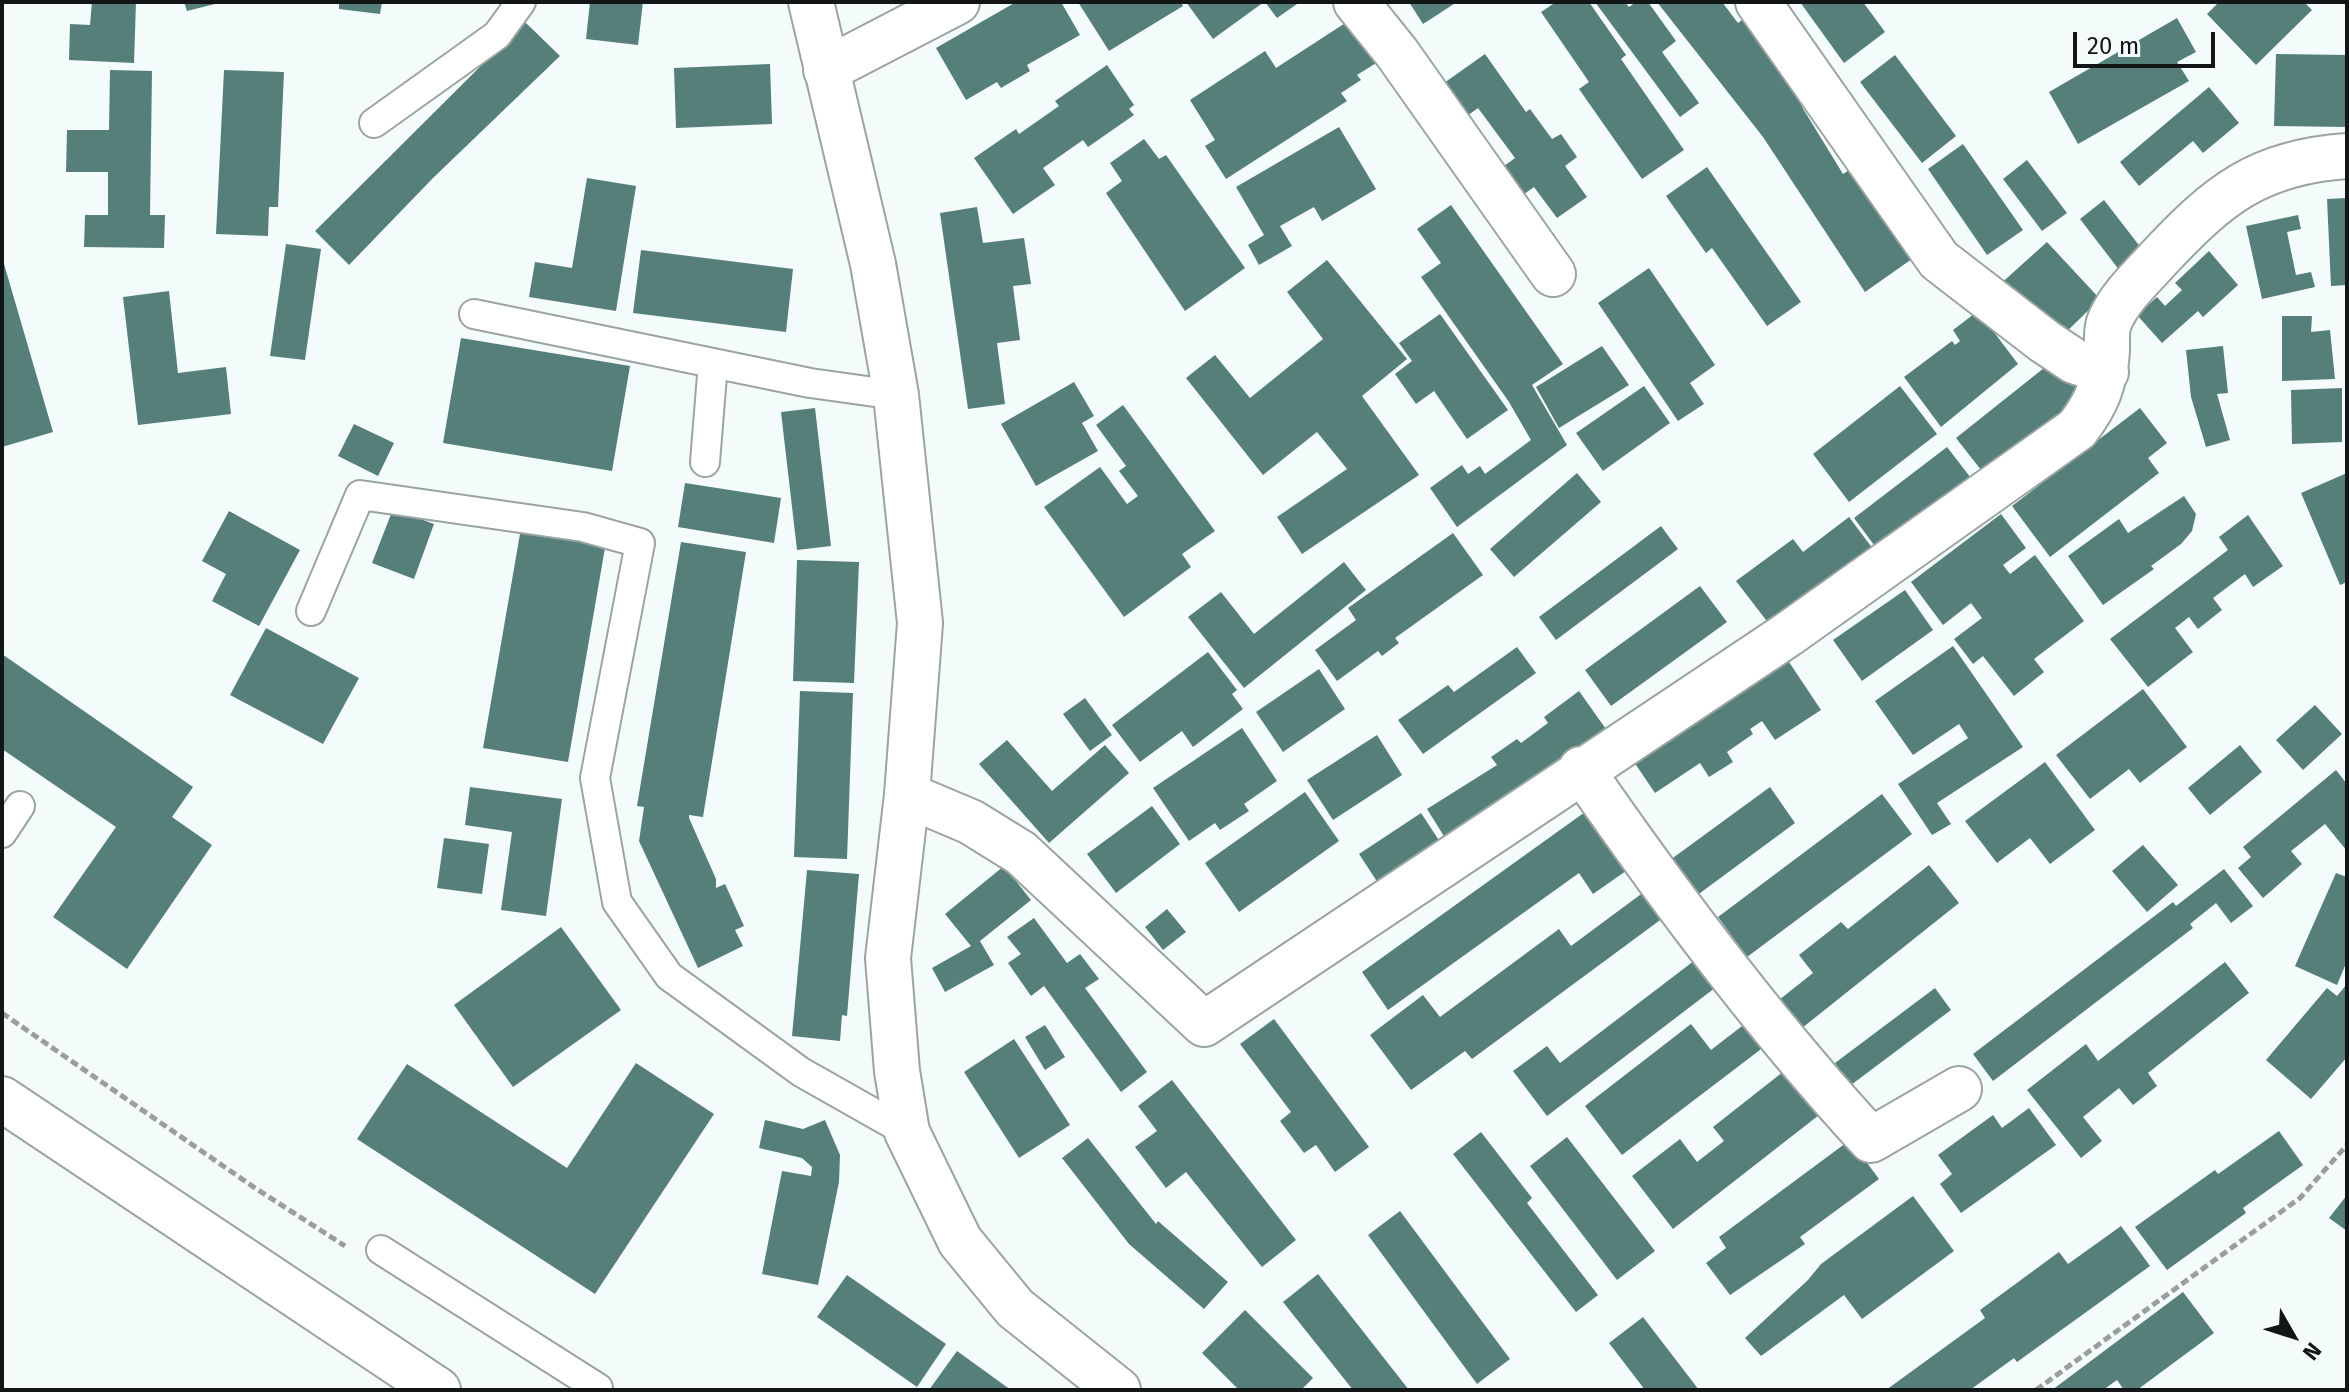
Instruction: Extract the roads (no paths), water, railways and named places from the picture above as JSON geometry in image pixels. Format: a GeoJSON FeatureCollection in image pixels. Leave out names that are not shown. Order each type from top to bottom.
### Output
{"type":"FeatureCollection","features":[{"type":"Feature","properties":{"kind":"street"},"geometry":{"type":"LineString","coordinates":[[811,2],[873,264],[896,395],[920,623],[907,795],[888,958],[897,1071],[907,1132],[960,1241],[1006,1297],[1118,1390]]}},
{"type":"Feature","properties":{"kind":"street"},"geometry":{"type":"LineString","coordinates":[[826,70],[957,2]]}},
{"type":"Feature","properties":{"kind":"street"},"geometry":{"type":"LineString","coordinates":[[1356,2],[1397,53],[1553,274]]}},
{"type":"Feature","properties":{"kind":"street"},"geometry":{"type":"LineString","coordinates":[[1758,2],[1939,260],[2044,341],[2074,361],[2106,372]]}},
{"type":"Feature","properties":{"kind":"street"},"geometry":{"type":"LineString","coordinates":[[907,795],[971,822],[1021,853],[1204,1024],[1581,769],[1787,635],[2077,429],[2098,403],[2106,372],[2108,324],[2122,298],[2209,208],[2235,187],[2275,169],[2313,158],[2347,156]]}},
{"type":"Feature","properties":{"kind":"street"},"geometry":{"type":"LineString","coordinates":[[1581,769],[1647,865],[1820,1084],[1871,1140],[1959,1089]]}},
{"type":"Feature","properties":{"kind":"street"},"geometry":{"type":"LineString","coordinates":[[2,1099],[438,1390]]}},
{"type":"Feature","properties":{"kind":"lane"},"geometry":{"type":"LineString","coordinates":[[374,123],[497,35],[521,2]]}},
{"type":"Feature","properties":{"kind":"lane"},"geometry":{"type":"LineString","coordinates":[[474,314],[713,363],[896,395]]}},
{"type":"Feature","properties":{"kind":"lane"},"geometry":{"type":"LineString","coordinates":[[705,462],[713,363]]}},
{"type":"Feature","properties":{"kind":"lane"},"geometry":{"type":"LineString","coordinates":[[311,611],[360,495],[583,527],[640,543],[595,778],[617,902],[669,976],[801,1072],[907,1132]]}},
{"type":"Feature","properties":{"kind":"lane"},"geometry":{"type":"LineString","coordinates":[[2,833],[20,806]]}},
{"type":"Feature","properties":{"kind":"lane"},"geometry":{"type":"LineString","coordinates":[[381,1250],[597,1390]]}}]}
